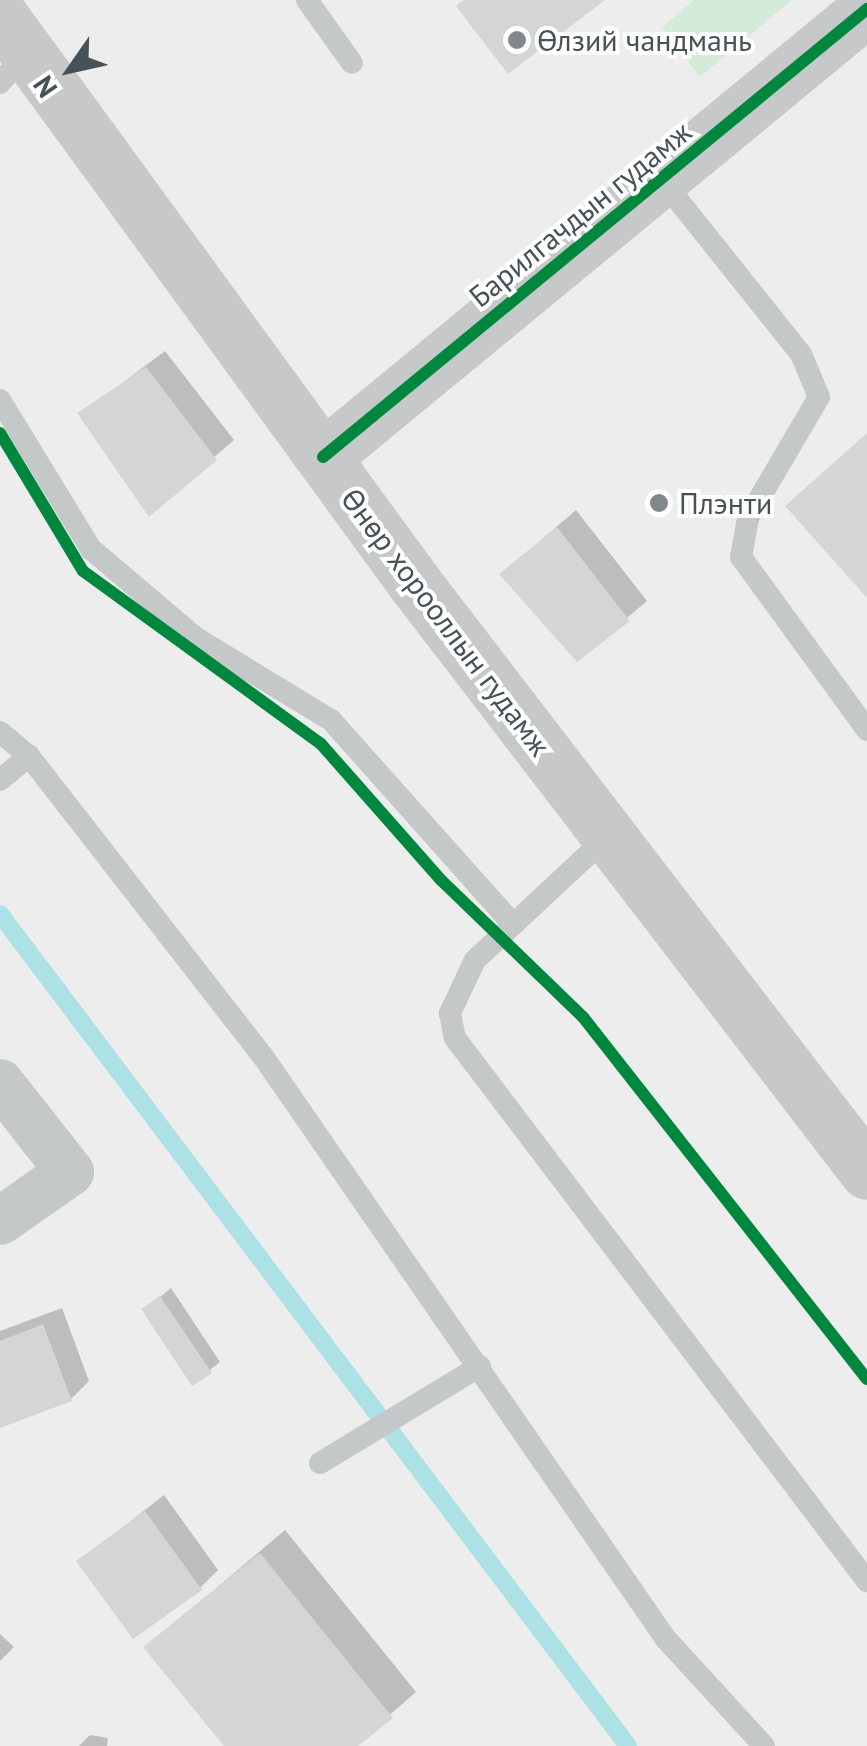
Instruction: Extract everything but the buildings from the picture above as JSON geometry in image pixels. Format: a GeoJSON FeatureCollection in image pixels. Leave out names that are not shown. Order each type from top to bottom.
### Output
{"type":"FeatureCollection","features":[{"type":"Feature","properties":{"kind":"main road","name":"Барилгачдын гудамж"},"geometry":{"type":"LineString","coordinates":[[322,456],[867,9]]}},
{"type":"Feature","properties":{"kind":"main road","name":"Өнөр хорооллын гудамж"},"geometry":{"type":"LineString","coordinates":[[9,50],[322,456],[607,837],[867,1172]]}},
{"type":"Feature","properties":{"kind":"street"},"geometry":{"type":"LineString","coordinates":[[0,1083],[70,1172],[0,1221]]}},
{"type":"Feature","properties":{"kind":"lane"},"geometry":{"type":"LineString","coordinates":[[307,0],[352,63]]}},
{"type":"Feature","properties":{"kind":"lane"},"geometry":{"type":"LineString","coordinates":[[662,180],[802,354],[819,397],[748,518],[740,557],[867,730]]}},
{"type":"Feature","properties":{"kind":"lane"},"geometry":{"type":"LineString","coordinates":[[0,400],[91,548],[196,638],[331,720],[509,920]]}},
{"type":"Feature","properties":{"kind":"lane"},"geometry":{"type":"LineString","coordinates":[[0,732],[29,756],[262,1056],[666,1639],[764,1746]]}},
{"type":"Feature","properties":{"kind":"lane"},"geometry":{"type":"LineString","coordinates":[[0,780],[29,756]]}},
{"type":"Feature","properties":{"kind":"lane"},"geometry":{"type":"LineString","coordinates":[[607,837],[509,920],[457,985],[456,1038],[867,1581]]}},
{"type":"Feature","properties":{"kind":"lane"},"geometry":{"type":"LineString","coordinates":[[320,1463],[430,1392],[480,1366]]}},
{"type":"Feature","properties":{"kind":"green space"},"geometry":{"type":"Polygon","coordinates":[[[694,0],[792,0],[700,77],[662,27],[694,0]]]}},
{"type":"Feature","properties":{"kind":"waterway"},"geometry":{"type":"LineString","coordinates":[[0,914],[628,1746]]}},
{"type":"Feature","properties":{"kind":"cycle path"},"geometry":{"type":"LineString","coordinates":[[323,457],[867,9]]}},
{"type":"Feature","properties":{"kind":"cycle path"},"geometry":{"type":"LineString","coordinates":[[0,433],[83,571],[321,744],[441,880],[583,1017],[867,1379]]}},
{"type":"Feature","properties":{"kind":"place","name":"Өлзий чандмань"},"geometry":{"type":"Point","coordinates":[517,40]}},
{"type":"Feature","properties":{"kind":"place","name":"Плэнти"},"geometry":{"type":"Point","coordinates":[659,503]}}]}
